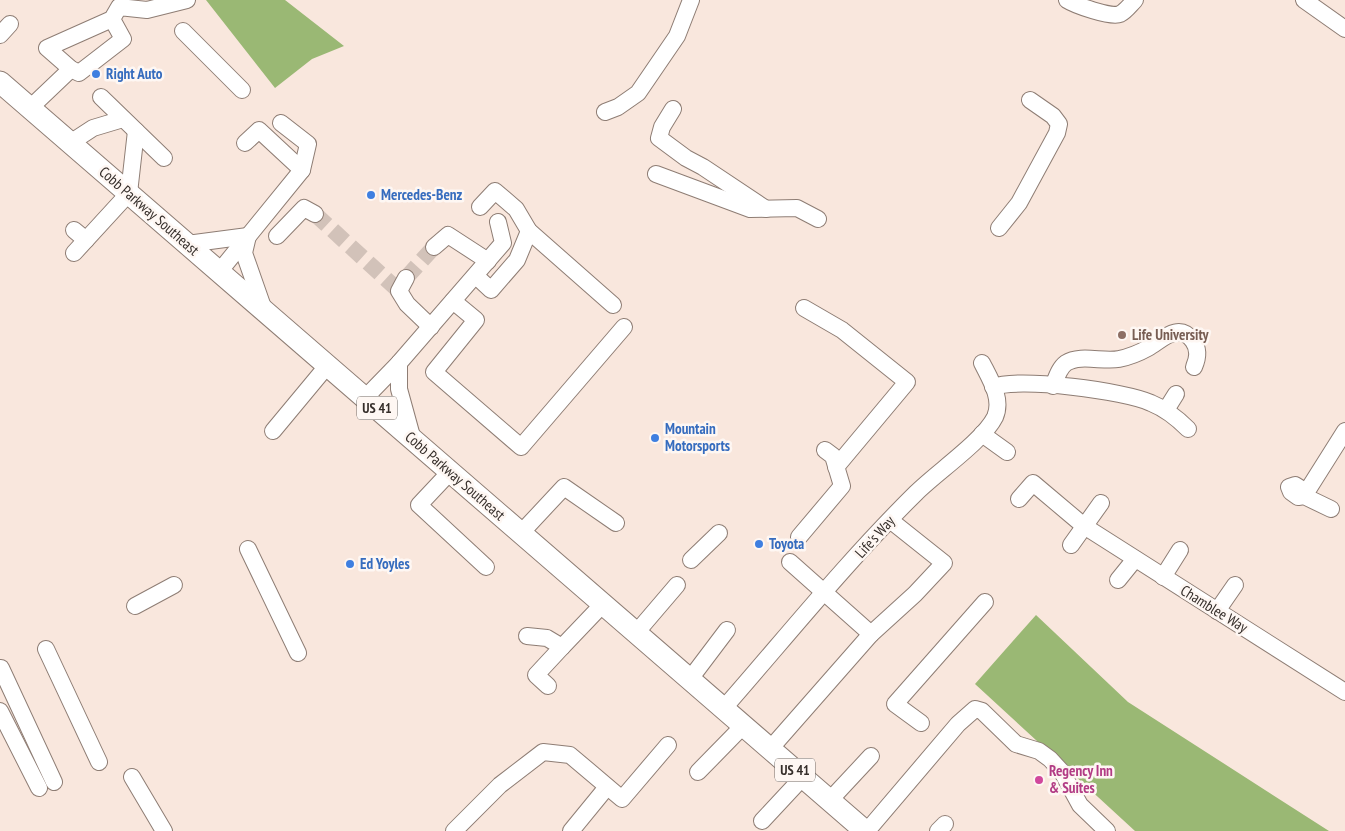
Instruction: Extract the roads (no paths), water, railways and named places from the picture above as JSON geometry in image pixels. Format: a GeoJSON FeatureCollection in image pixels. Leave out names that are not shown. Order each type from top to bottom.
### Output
{"type":"FeatureCollection","features":[{"type":"Feature","properties":{"kind":"main road","name":"Cobb Parkway Southeast"},"geometry":{"type":"LineString","coordinates":[[0,82],[16,101],[70,143],[866,831]]}},
{"type":"Feature","properties":{"kind":"street"},"geometry":{"type":"LineString","coordinates":[[112,19],[123,39],[79,73],[71,69],[47,48],[112,19],[118,7],[147,10],[187,0]]}},
{"type":"Feature","properties":{"kind":"street"},"geometry":{"type":"LineString","coordinates":[[605,112],[618,107],[638,93],[677,36],[691,0]]}},
{"type":"Feature","properties":{"kind":"street"},"geometry":{"type":"LineString","coordinates":[[1067,0],[1095,4],[1109,15],[1116,15],[1126,10],[1134,0]]}},
{"type":"Feature","properties":{"kind":"street"},"geometry":{"type":"LineString","coordinates":[[1304,0],[1345,29]]}},
{"type":"Feature","properties":{"kind":"street"},"geometry":{"type":"LineString","coordinates":[[183,31],[242,90]]}},
{"type":"Feature","properties":{"kind":"street"},"geometry":{"type":"LineString","coordinates":[[16,101],[71,69]]}},
{"type":"Feature","properties":{"kind":"street"},"geometry":{"type":"LineString","coordinates":[[100,97],[164,158]]}},
{"type":"Feature","properties":{"kind":"street"},"geometry":{"type":"LineString","coordinates":[[999,228],[1019,203],[1057,133],[1059,124],[1053,116],[1030,100]]}},
{"type":"Feature","properties":{"kind":"street"},"geometry":{"type":"LineString","coordinates":[[673,109],[662,127],[659,138],[686,158],[703,167],[766,209]]}},
{"type":"Feature","properties":{"kind":"street"},"geometry":{"type":"LineString","coordinates":[[70,143],[93,128],[123,119]]}},
{"type":"Feature","properties":{"kind":"street"},"geometry":{"type":"LineString","coordinates":[[219,272],[302,170],[308,144],[281,123]]}},
{"type":"Feature","properties":{"kind":"street"},"geometry":{"type":"LineString","coordinates":[[245,143],[259,130],[302,170]]}},
{"type":"Feature","properties":{"kind":"street"},"geometry":{"type":"LineString","coordinates":[[74,254],[80,235],[128,193],[136,131]]}},
{"type":"Feature","properties":{"kind":"street"},"geometry":{"type":"LineString","coordinates":[[656,174],[750,209],[797,208],[818,219]]}},
{"type":"Feature","properties":{"kind":"street"},"geometry":{"type":"LineString","coordinates":[[480,207],[495,191],[516,210],[528,231],[613,305]]}},
{"type":"Feature","properties":{"kind":"street"},"geometry":{"type":"LineString","coordinates":[[277,236],[304,208],[315,214]]}},
{"type":"Feature","properties":{"kind":"street"},"geometry":{"type":"LineString","coordinates":[[365,398],[399,363],[503,243],[498,222]]}},
{"type":"Feature","properties":{"kind":"street"},"geometry":{"type":"LineString","coordinates":[[476,276],[491,290],[517,260],[528,231]]}},
{"type":"Feature","properties":{"kind":"street"},"geometry":{"type":"LineString","coordinates":[[434,247],[448,235],[488,261]]}},
{"type":"Feature","properties":{"kind":"street"},"geometry":{"type":"LineString","coordinates":[[187,244],[248,236]]}},
{"type":"Feature","properties":{"kind":"street"},"geometry":{"type":"LineString","coordinates":[[248,236],[244,253],[264,311]]}},
{"type":"Feature","properties":{"kind":"street"},"geometry":{"type":"LineString","coordinates":[[406,278],[399,291],[406,304],[430,327]]}},
{"type":"Feature","properties":{"kind":"street"},"geometry":{"type":"LineString","coordinates":[[453,301],[476,320],[434,372],[522,447],[624,327]]}},
{"type":"Feature","properties":{"kind":"street"},"geometry":{"type":"LineString","coordinates":[[804,308],[842,330],[908,382],[836,467]]}},
{"type":"Feature","properties":{"kind":"street"},"geometry":{"type":"LineString","coordinates":[[1053,386],[1061,368],[1067,362],[1075,360],[1120,359],[1140,352],[1172,332],[1184,334],[1194,341],[1197,354],[1194,367]]}},
{"type":"Feature","properties":{"kind":"street"},"geometry":{"type":"LineString","coordinates":[[399,363],[399,389],[413,440]]}},
{"type":"Feature","properties":{"kind":"street","name":"Life's Way"},"geometry":{"type":"LineString","coordinates":[[724,708],[890,520],[916,493],[982,434],[997,412],[998,401],[982,363]]}},
{"type":"Feature","properties":{"kind":"street"},"geometry":{"type":"LineString","coordinates":[[273,431],[327,366]]}},
{"type":"Feature","properties":{"kind":"street"},"geometry":{"type":"LineString","coordinates":[[993,387],[1018,382],[1132,396],[1166,410],[1188,429]]}},
{"type":"Feature","properties":{"kind":"street"},"geometry":{"type":"LineString","coordinates":[[1166,410],[1176,394]]}},
{"type":"Feature","properties":{"kind":"street"},"geometry":{"type":"LineString","coordinates":[[1331,510],[1304,496],[1345,431]]}},
{"type":"Feature","properties":{"kind":"street"},"geometry":{"type":"LineString","coordinates":[[982,434],[1007,452]]}},
{"type":"Feature","properties":{"kind":"street"},"geometry":{"type":"LineString","coordinates":[[798,538],[842,486],[834,456],[825,450]]}},
{"type":"Feature","properties":{"kind":"street"},"geometry":{"type":"LineString","coordinates":[[450,472],[419,505],[486,567]]}},
{"type":"Feature","properties":{"kind":"street","name":"Chamblee Way"},"geometry":{"type":"LineString","coordinates":[[1019,499],[1033,483],[1084,526],[1345,692]]}},
{"type":"Feature","properties":{"kind":"street"},"geometry":{"type":"LineString","coordinates":[[521,534],[564,487],[616,523]]}},
{"type":"Feature","properties":{"kind":"street"},"geometry":{"type":"LineString","coordinates":[[1070,545],[1101,503]]}},
{"type":"Feature","properties":{"kind":"street"},"geometry":{"type":"LineString","coordinates":[[770,749],[871,634],[944,563],[890,520]]}},
{"type":"Feature","properties":{"kind":"street"},"geometry":{"type":"LineString","coordinates":[[691,560],[718,533]]}},
{"type":"Feature","properties":{"kind":"street"},"geometry":{"type":"LineString","coordinates":[[248,549],[298,653]]}},
{"type":"Feature","properties":{"kind":"street"},"geometry":{"type":"LineString","coordinates":[[1163,577],[1180,550]]}},
{"type":"Feature","properties":{"kind":"street"},"geometry":{"type":"LineString","coordinates":[[1118,580],[1135,559]]}},
{"type":"Feature","properties":{"kind":"street"},"geometry":{"type":"LineString","coordinates":[[790,562],[871,634]]}},
{"type":"Feature","properties":{"kind":"street"},"geometry":{"type":"LineString","coordinates":[[1217,611],[1235,584]]}},
{"type":"Feature","properties":{"kind":"street"},"geometry":{"type":"LineString","coordinates":[[136,606],[174,585]]}},
{"type":"Feature","properties":{"kind":"street"},"geometry":{"type":"LineString","coordinates":[[636,633],[677,585]]}},
{"type":"Feature","properties":{"kind":"street"},"geometry":{"type":"LineString","coordinates":[[921,723],[895,704],[985,602]]}},
{"type":"Feature","properties":{"kind":"street"},"geometry":{"type":"LineString","coordinates":[[548,686],[536,675],[563,654],[603,604]]}},
{"type":"Feature","properties":{"kind":"street"},"geometry":{"type":"LineString","coordinates":[[690,679],[727,630]]}},
{"type":"Feature","properties":{"kind":"street"},"geometry":{"type":"LineString","coordinates":[[527,636],[547,638],[563,654]]}},
{"type":"Feature","properties":{"kind":"street"},"geometry":{"type":"LineString","coordinates":[[46,649],[99,762]]}},
{"type":"Feature","properties":{"kind":"street"},"geometry":{"type":"LineString","coordinates":[[1,668],[54,782]]}},
{"type":"Feature","properties":{"kind":"street"},"geometry":{"type":"LineString","coordinates":[[866,831],[958,724],[975,709],[982,711],[1016,744],[1044,754],[1062,772],[1080,805],[1107,831]]}},
{"type":"Feature","properties":{"kind":"street"},"geometry":{"type":"LineString","coordinates":[[0,711],[39,788]]}},
{"type":"Feature","properties":{"kind":"street"},"geometry":{"type":"LineString","coordinates":[[698,772],[744,725]]}},
{"type":"Feature","properties":{"kind":"street"},"geometry":{"type":"LineString","coordinates":[[454,831],[500,785],[543,752],[570,755],[622,799],[668,746]]}},
{"type":"Feature","properties":{"kind":"street"},"geometry":{"type":"LineString","coordinates":[[830,800],[870,756]]}},
{"type":"Feature","properties":{"kind":"street"},"geometry":{"type":"LineString","coordinates":[[132,777],[164,831]]}},
{"type":"Feature","properties":{"kind":"street"},"geometry":{"type":"LineString","coordinates":[[762,820],[803,777]]}},
{"type":"Feature","properties":{"kind":"street"},"geometry":{"type":"LineString","coordinates":[[571,831],[608,787]]}},
{"type":"Feature","properties":{"kind":"tunnel"},"geometry":{"type":"LineString","coordinates":[[315,214],[399,291]]}},
{"type":"Feature","properties":{"kind":"tunnel"},"geometry":{"type":"LineString","coordinates":[[406,278],[434,247]]}},
{"type":"Feature","properties":{"kind":"place","name":"Right Auto"},"geometry":{"type":"Point","coordinates":[96,74]}},
{"type":"Feature","properties":{"kind":"place","name":"Mercedes-Benz"},"geometry":{"type":"Point","coordinates":[371,195]}},
{"type":"Feature","properties":{"kind":"place","name":"Life University"},"geometry":{"type":"Point","coordinates":[1122,335]}},
{"type":"Feature","properties":{"kind":"place","name":"Mountain Motorsports"},"geometry":{"type":"Point","coordinates":[655,438]}},
{"type":"Feature","properties":{"kind":"place","name":"Toyota"},"geometry":{"type":"Point","coordinates":[759,544]}},
{"type":"Feature","properties":{"kind":"place","name":"Ed Yoyles"},"geometry":{"type":"Point","coordinates":[350,564]}},
{"type":"Feature","properties":{"kind":"place","name":"Regency Inn & Suites"},"geometry":{"type":"Point","coordinates":[1039,780]}}]}
